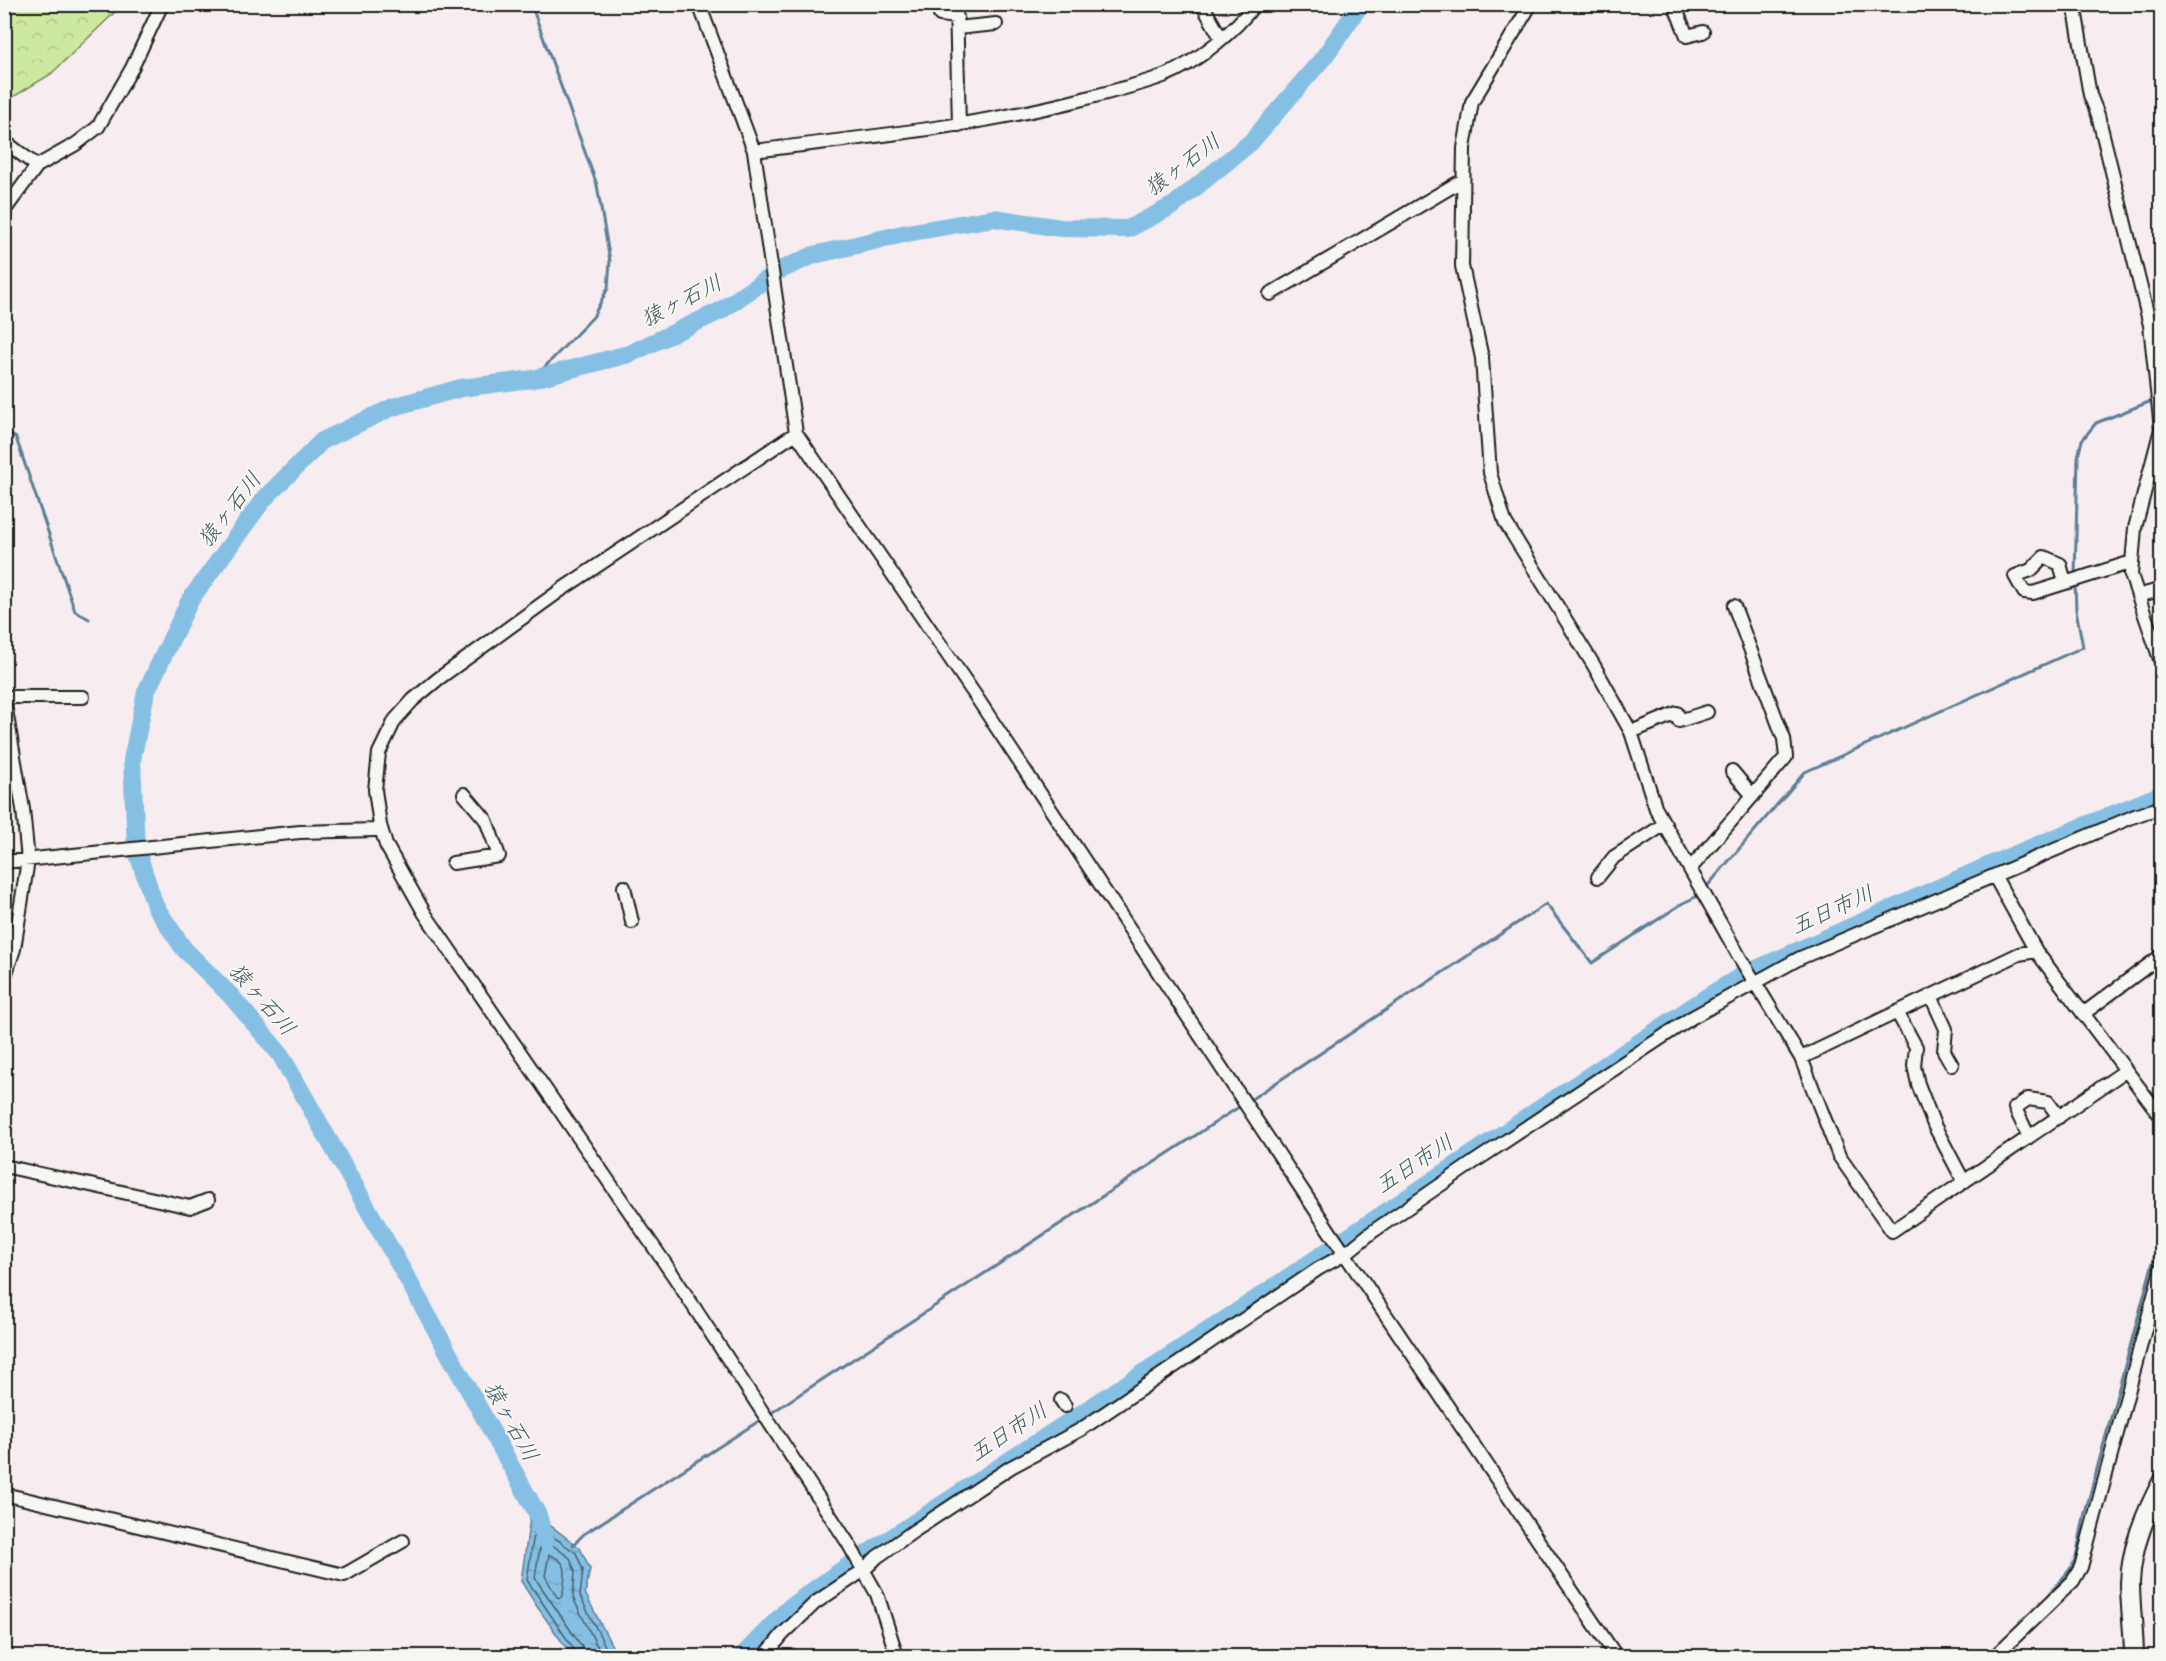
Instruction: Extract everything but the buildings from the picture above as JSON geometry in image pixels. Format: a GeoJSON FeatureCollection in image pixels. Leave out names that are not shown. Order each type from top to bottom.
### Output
{"type":"FeatureCollection","features":[{"type":"Feature","properties":{"kind":"highway"},"geometry":{"type":"LineString","coordinates":[[2134,1656],[2130,1582],[2133,1557],[2144,1521],[2162,1482]]}},
{"type":"Feature","properties":{"kind":"street"},"geometry":{"type":"LineString","coordinates":[[4,211],[37,166],[76,144],[98,127],[132,68],[162,4]]}},
{"type":"Feature","properties":{"kind":"street"},"geometry":{"type":"LineString","coordinates":[[699,4],[754,151],[796,433],[981,704],[1330,1232],[1616,1656]]}},
{"type":"Feature","properties":{"kind":"street"},"geometry":{"type":"LineString","coordinates":[[1202,4],[1221,38]]}},
{"type":"Feature","properties":{"kind":"street"},"geometry":{"type":"LineString","coordinates":[[754,151],[959,125],[1027,113],[1106,93],[1167,74],[1205,52],[1247,15],[1255,4]]}},
{"type":"Feature","properties":{"kind":"street"},"geometry":{"type":"LineString","coordinates":[[1530,4],[1472,102],[1464,148],[1462,266],[1482,358],[1490,473],[1505,522],[1593,664],[1631,732],[1656,809],[1740,958],[1801,1058],[1839,1156],[1892,1231],[2125,1071]]}},
{"type":"Feature","properties":{"kind":"street"},"geometry":{"type":"LineString","coordinates":[[1674,4],[1687,36],[1703,32]]}},
{"type":"Feature","properties":{"kind":"street"},"geometry":{"type":"LineString","coordinates":[[2074,4],[2090,94],[2098,115],[2150,326],[2161,429],[2135,528],[2131,575],[2162,665]]}},
{"type":"Feature","properties":{"kind":"street"},"geometry":{"type":"LineString","coordinates":[[940,15],[996,24]]}},
{"type":"Feature","properties":{"kind":"street"},"geometry":{"type":"LineString","coordinates":[[956,16],[959,125]]}},
{"type":"Feature","properties":{"kind":"street"},"geometry":{"type":"LineString","coordinates":[[4,141],[37,166]]}},
{"type":"Feature","properties":{"kind":"street"},"geometry":{"type":"LineString","coordinates":[[1269,294],[1463,180]]}},
{"type":"Feature","properties":{"kind":"street"},"geometry":{"type":"LineString","coordinates":[[796,433],[561,590],[438,679],[413,700],[395,720],[379,753],[375,790],[380,825],[386,845],[425,914],[674,1275],[848,1543],[877,1594],[897,1656]]}},
{"type":"Feature","properties":{"kind":"street"},"geometry":{"type":"LineString","coordinates":[[2149,474],[2162,468]]}},
{"type":"Feature","properties":{"kind":"street"},"geometry":{"type":"LineString","coordinates":[[2064,582],[2132,562]]}},
{"type":"Feature","properties":{"kind":"street"},"geometry":{"type":"LineString","coordinates":[[2138,596],[2162,589]]}},
{"type":"Feature","properties":{"kind":"street"},"geometry":{"type":"LineString","coordinates":[[1690,869],[1786,757],[1784,739],[1734,606]]}},
{"type":"Feature","properties":{"kind":"street"},"geometry":{"type":"LineString","coordinates":[[4,979],[14,950],[28,860],[23,809],[4,697],[83,697]]}},
{"type":"Feature","properties":{"kind":"street"},"geometry":{"type":"LineString","coordinates":[[1631,732],[1677,713],[1679,721],[1707,712]]}},
{"type":"Feature","properties":{"kind":"street"},"geometry":{"type":"LineString","coordinates":[[1732,771],[1753,796]]}},
{"type":"Feature","properties":{"kind":"street"},"geometry":{"type":"LineString","coordinates":[[453,863],[499,856],[486,820],[464,794]]}},
{"type":"Feature","properties":{"kind":"street"},"geometry":{"type":"LineString","coordinates":[[765,1656],[782,1635],[815,1603],[914,1531],[1001,1474],[1080,1430],[1477,1160],[1691,1018],[1800,958],[2137,815],[2162,807]]}},
{"type":"Feature","properties":{"kind":"street"},"geometry":{"type":"LineString","coordinates":[[1598,878],[1614,857],[1665,824]]}},
{"type":"Feature","properties":{"kind":"street"},"geometry":{"type":"LineString","coordinates":[[4,862],[300,832],[375,830],[380,825]]}},
{"type":"Feature","properties":{"kind":"street"},"geometry":{"type":"LineString","coordinates":[[1995,877],[2036,951],[2162,1118]]}},
{"type":"Feature","properties":{"kind":"street"},"geometry":{"type":"LineString","coordinates":[[624,887],[632,922]]}},
{"type":"Feature","properties":{"kind":"street"},"geometry":{"type":"LineString","coordinates":[[1801,1058],[2019,954],[2036,951]]}},
{"type":"Feature","properties":{"kind":"street"},"geometry":{"type":"LineString","coordinates":[[2083,1014],[2162,955]]}},
{"type":"Feature","properties":{"kind":"street"},"geometry":{"type":"LineString","coordinates":[[1931,996],[1946,1029],[1944,1051],[1952,1065]]}},
{"type":"Feature","properties":{"kind":"street"},"geometry":{"type":"LineString","coordinates":[[1897,1012],[1916,1047],[1914,1066],[1918,1084],[1934,1125],[1964,1182]]}},
{"type":"Feature","properties":{"kind":"street"},"geometry":{"type":"LineString","coordinates":[[2029,1137],[2015,1108],[2028,1099],[2048,1102],[2059,1117]]}},
{"type":"Feature","properties":{"kind":"street"},"geometry":{"type":"LineString","coordinates":[[4,1166],[190,1207],[208,1200]]}},
{"type":"Feature","properties":{"kind":"street"},"geometry":{"type":"LineString","coordinates":[[1995,1656],[2073,1581],[2081,1567],[2162,1266]]}},
{"type":"Feature","properties":{"kind":"street"},"geometry":{"type":"LineString","coordinates":[[4,1494],[344,1575],[403,1542]]}},
{"type":"Feature","properties":{"kind":"green space"},"geometry":{"type":"Polygon","coordinates":[[[4,5],[113,5],[114,13],[51,74],[5,102],[4,5]]]}},
{"type":"Feature","properties":{"kind":"water"},"geometry":{"type":"Polygon","coordinates":[[[531,1511],[580,1548],[590,1569],[585,1593],[617,1656],[572,1656],[521,1581],[531,1511]]]}},
{"type":"Feature","properties":{"kind":"waterway"},"geometry":{"type":"LineString","coordinates":[[531,4],[597,185],[610,261],[608,288],[593,317],[533,379]]}},
{"type":"Feature","properties":{"kind":"waterway","name":"猿ヶ石川"},"geometry":{"type":"LineString","coordinates":[[545,1540],[538,1515],[280,1054],[231,996],[184,949],[155,906],[136,848],[132,760],[146,692],[190,600],[263,500],[322,441],[393,407],[461,388],[533,379],[629,354],[720,311],[778,271],[814,255],[907,233],[994,218],[1061,228],[1128,229],[1174,205],[1251,142],[1324,57],[1361,4]]}},
{"type":"Feature","properties":{"kind":"waterway"},"geometry":{"type":"LineString","coordinates":[[2075,576],[2078,457],[2082,440],[2096,423],[2154,400]]}},
{"type":"Feature","properties":{"kind":"waterway"},"geometry":{"type":"LineString","coordinates":[[4,430],[16,438],[75,611],[89,619]]}},
{"type":"Feature","properties":{"kind":"waterway"},"geometry":{"type":"LineString","coordinates":[[1704,890],[1805,772],[2083,647],[2076,610],[2075,583]]}},
{"type":"Feature","properties":{"kind":"waterway","name":"五日市川"},"geometry":{"type":"LineString","coordinates":[[742,1656],[790,1607],[839,1572],[1235,1313],[1743,975],[2001,860],[2162,794]]}},
{"type":"Feature","properties":{"kind":"waterway"},"geometry":{"type":"LineString","coordinates":[[1247,1102],[1546,904],[1592,963],[1683,903],[1700,895]]}},
{"type":"Feature","properties":{"kind":"waterway"},"geometry":{"type":"LineString","coordinates":[[768,1415],[1242,1105]]}},
{"type":"Feature","properties":{"kind":"waterway"},"geometry":{"type":"LineString","coordinates":[[2044,1601],[2071,1568],[2076,1557],[2084,1517],[2162,1229]]}},
{"type":"Feature","properties":{"kind":"waterway"},"geometry":{"type":"LineString","coordinates":[[573,1545],[584,1534],[762,1419]]}}]}
